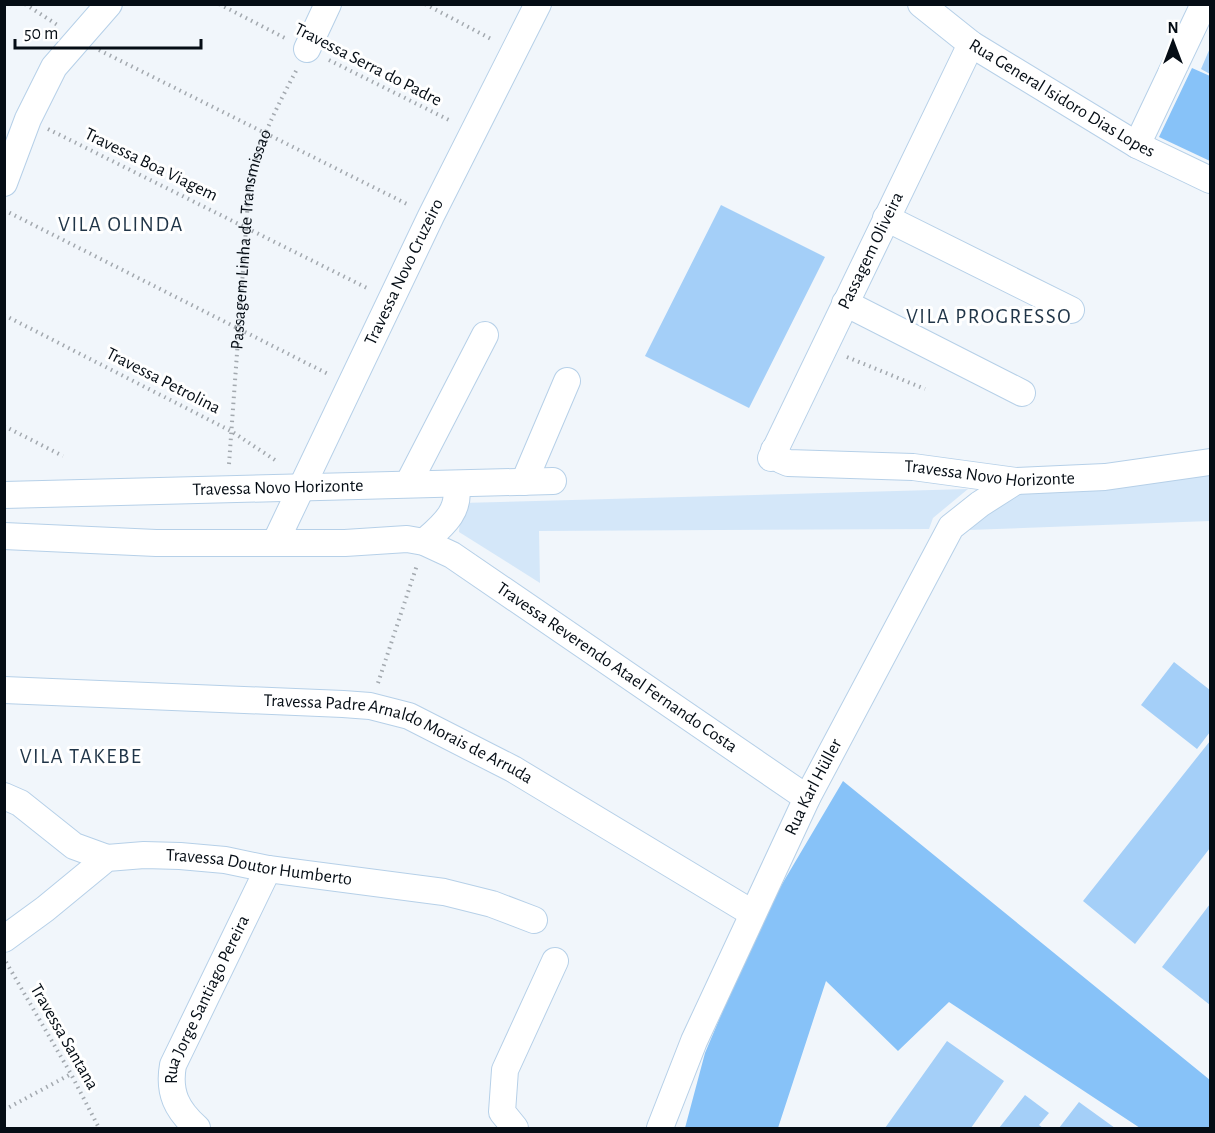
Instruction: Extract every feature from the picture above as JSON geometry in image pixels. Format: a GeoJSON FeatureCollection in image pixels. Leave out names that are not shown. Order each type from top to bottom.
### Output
{"type":"FeatureCollection","features":[{"type":"Feature","properties":{"kind":"street"},"geometry":{"type":"LineString","coordinates":[[4,183],[28,119],[54,67],[109,4]]}},
{"type":"Feature","properties":{"kind":"street"},"geometry":{"type":"LineString","coordinates":[[307,49],[328,4]]}},
{"type":"Feature","properties":{"kind":"street","name":"Travessa Novo Cruzeiro"},"geometry":{"type":"LineString","coordinates":[[275,543],[352,386],[431,216],[538,4]]}},
{"type":"Feature","properties":{"kind":"street","name":"Rua General Isidoro Dias Lopes"},"geometry":{"type":"LineString","coordinates":[[921,4],[971,44],[1137,145],[1210,180]]}},
{"type":"Feature","properties":{"kind":"street"},"geometry":{"type":"LineString","coordinates":[[1137,145],[1204,4]]}},
{"type":"Feature","properties":{"kind":"street","name":"Passagem Oliveira"},"geometry":{"type":"LineString","coordinates":[[772,454],[971,44]]}},
{"type":"Feature","properties":{"kind":"street"},"geometry":{"type":"LineString","coordinates":[[886,218],[1071,310]]}},
{"type":"Feature","properties":{"kind":"street"},"geometry":{"type":"LineString","coordinates":[[845,303],[1022,393]]}},
{"type":"Feature","properties":{"kind":"street"},"geometry":{"type":"LineString","coordinates":[[408,484],[485,335]]}},
{"type":"Feature","properties":{"kind":"street"},"geometry":{"type":"LineString","coordinates":[[524,482],[567,381]]}},
{"type":"Feature","properties":{"kind":"street","name":"Travessa Novo Horizonte"},"geometry":{"type":"LineString","coordinates":[[772,454],[788,463],[913,467],[1016,481],[1105,477],[1210,462]]}},
{"type":"Feature","properties":{"kind":"street","name":"Travessa Novo Horizonte"},"geometry":{"type":"LineString","coordinates":[[4,495],[228,489],[303,483],[455,484],[553,481]]}},
{"type":"Feature","properties":{"kind":"street","name":"Rua Karl Hüller"},"geometry":{"type":"LineString","coordinates":[[660,1128],[694,1041],[807,798],[951,527],[980,504],[1016,481]]}},
{"type":"Feature","properties":{"kind":"street"},"geometry":{"type":"LineString","coordinates":[[424,542],[435,533],[454,510],[458,492],[455,484]]}},
{"type":"Feature","properties":{"kind":"street","name":"Travessa Reverendo Atael Fernando Costa"},"geometry":{"type":"LineString","coordinates":[[4,536],[156,543],[345,543],[407,539],[424,542],[452,555],[807,798]]}},
{"type":"Feature","properties":{"kind":"street","name":"Travessa Padre Arnaldo Morais de Arruda"},"geometry":{"type":"LineString","coordinates":[[4,690],[370,706],[409,716],[513,769],[752,913]]}},
{"type":"Feature","properties":{"kind":"street"},"geometry":{"type":"LineString","coordinates":[[4,796],[20,803],[74,846],[107,858]]}},
{"type":"Feature","properties":{"kind":"street","name":"Travessa Doutor Humberto"},"geometry":{"type":"LineString","coordinates":[[107,858],[180,855],[225,860],[268,869],[444,892],[492,904],[534,920]]}},
{"type":"Feature","properties":{"kind":"street"},"geometry":{"type":"LineString","coordinates":[[4,939],[107,858]]}},
{"type":"Feature","properties":{"kind":"street","name":"Rua Jorge Santiago Pereira"},"geometry":{"type":"LineString","coordinates":[[197,1128],[180,1111],[171,1078],[173,1065],[268,869]]}},
{"type":"Feature","properties":{"kind":"street"},"geometry":{"type":"LineString","coordinates":[[515,1128],[502,1112],[505,1070],[555,961]]}},
{"type":"Feature","properties":{"kind":"path"},"geometry":{"type":"LineString","coordinates":[[26,4],[78,39],[431,216]]}},
{"type":"Feature","properties":{"kind":"path","name":"Travessa Serra do Padre"},"geometry":{"type":"LineString","coordinates":[[219,4],[473,132]]}},
{"type":"Feature","properties":{"kind":"path"},"geometry":{"type":"LineString","coordinates":[[424,4],[515,51]]}},
{"type":"Feature","properties":{"kind":"path","name":"Passagem Linha de Transmissao"},"geometry":{"type":"LineString","coordinates":[[228,489],[249,187],[254,162],[265,132],[307,49]]}},
{"type":"Feature","properties":{"kind":"path","name":"Travessa Boa Viagem"},"geometry":{"type":"LineString","coordinates":[[28,119],[391,300]]}},
{"type":"Feature","properties":{"kind":"path"},"geometry":{"type":"LineString","coordinates":[[4,210],[352,386]]}},
{"type":"Feature","properties":{"kind":"path","name":"Travessa Petrolina"},"geometry":{"type":"LineString","coordinates":[[4,315],[231,431],[303,483]]}},
{"type":"Feature","properties":{"kind":"path"},"geometry":{"type":"LineString","coordinates":[[824,347],[925,389]]}},
{"type":"Feature","properties":{"kind":"path"},"geometry":{"type":"LineString","coordinates":[[4,426],[63,456]]}},
{"type":"Feature","properties":{"kind":"path"},"geometry":{"type":"LineString","coordinates":[[370,706],[424,542]]}},
{"type":"Feature","properties":{"kind":"path","name":"Travessa Santana"},"geometry":{"type":"LineString","coordinates":[[4,960],[71,1074],[99,1128]]}},
{"type":"Feature","properties":{"kind":"path"},"geometry":{"type":"LineString","coordinates":[[4,1110],[71,1074]]}},
{"type":"Feature","properties":{"kind":"shaded area"},"geometry":{"type":"Polygon","coordinates":[[[1192,68],[1210,76],[1210,161],[1159,137],[1192,68]]]}},
{"type":"Feature","properties":{"kind":"shaded area"},"geometry":{"type":"Polygon","coordinates":[[[1210,469],[1210,521],[968,530],[1018,488],[1210,469]]]}},
{"type":"Feature","properties":{"kind":"shaded area"},"geometry":{"type":"Polygon","coordinates":[[[968,489],[933,518],[929,529],[539,531],[540,583],[459,532],[461,503],[968,489]]]}},
{"type":"Feature","properties":{"kind":"shaded area"},"geometry":{"type":"Polygon","coordinates":[[[843,781],[1210,1080],[1210,1128],[1140,1128],[949,1002],[898,1051],[826,981],[778,1128],[685,1128],[705,1053],[762,918],[843,781]]]}},
{"type":"Feature","properties":{"kind":"building"},"geometry":{"type":"Polygon","coordinates":[[[1210,48],[1210,74],[1201,69],[1210,48]]]}},
{"type":"Feature","properties":{"kind":"building"},"geometry":{"type":"Polygon","coordinates":[[[721,205],[825,257],[749,408],[645,356],[721,205]]]}},
{"type":"Feature","properties":{"kind":"building"},"geometry":{"type":"Polygon","coordinates":[[[1174,662],[1210,690],[1210,732],[1197,749],[1141,705],[1174,662]]]}},
{"type":"Feature","properties":{"kind":"building"},"geometry":{"type":"Polygon","coordinates":[[[1210,741],[1210,848],[1135,944],[1083,901],[1210,741]]]}},
{"type":"Feature","properties":{"kind":"building"},"geometry":{"type":"Polygon","coordinates":[[[1210,904],[1210,1005],[1162,967],[1210,904]]]}},
{"type":"Feature","properties":{"kind":"building"},"geometry":{"type":"Polygon","coordinates":[[[947,1041],[1004,1081],[971,1128],[885,1128],[947,1041]]]}},
{"type":"Feature","properties":{"kind":"building"},"geometry":{"type":"Polygon","coordinates":[[[1025,1095],[1049,1113],[1039,1125],[1043,1128],[999,1128],[1025,1095]]]}},
{"type":"Feature","properties":{"kind":"building"},"geometry":{"type":"Polygon","coordinates":[[[1079,1102],[1115,1128],[1059,1128],[1079,1102]]]}},
{"type":"Feature","properties":{"kind":"district","name":"VILA OLINDA"},"geometry":{"type":"Point","coordinates":[121,224]}},
{"type":"Feature","properties":{"kind":"district","name":"VILA PROGRESSO"},"geometry":{"type":"Point","coordinates":[989,316]}},
{"type":"Feature","properties":{"kind":"district","name":"VILA TAKEBE"},"geometry":{"type":"Point","coordinates":[81,756]}}]}
